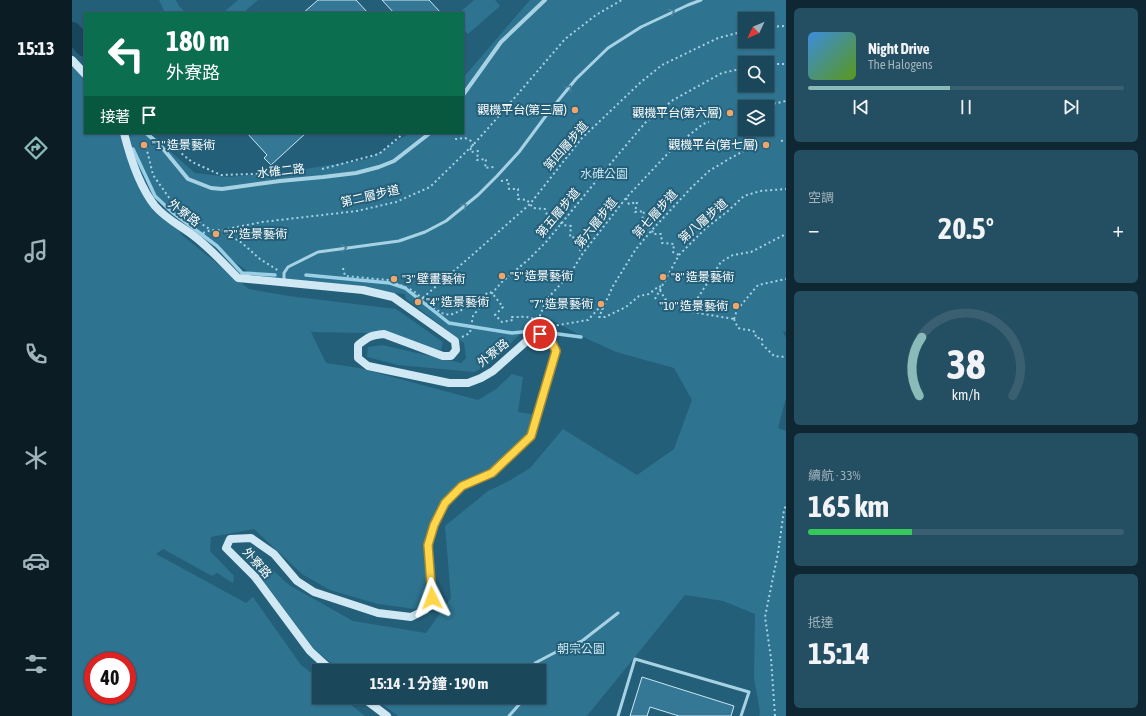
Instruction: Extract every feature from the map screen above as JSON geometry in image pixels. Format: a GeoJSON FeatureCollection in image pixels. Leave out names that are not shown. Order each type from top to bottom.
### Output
{"type":"FeatureCollection","features":[{"type":"Feature","properties":{"kind":"street"},"geometry":{"type":"LineString","coordinates":[[464,94],[501,42],[545,0]]}},
{"type":"Feature","properties":{"kind":"street"},"geometry":{"type":"LineString","coordinates":[[72,60],[84,73]]}},
{"type":"Feature","properties":{"kind":"street","name":"外寮路"},"geometry":{"type":"LineString","coordinates":[[124,134],[131,157],[148,197],[165,216],[194,236],[238,278],[363,290],[393,297],[455,341],[456,350],[451,356],[443,356],[384,334],[368,337],[358,346],[358,358],[368,366],[450,383],[468,383],[493,371],[529,339],[540,334],[550,339],[556,351],[531,436],[492,473],[462,486],[445,503],[434,525],[428,545],[432,598],[425,610],[411,617],[378,613],[314,592],[297,581],[274,554],[251,538],[230,539],[226,548],[254,577],[310,651],[324,664]]}},
{"type":"Feature","properties":{"kind":"street","name":"水碓二路"},"geometry":{"type":"LineString","coordinates":[[147,134],[160,146],[188,179],[211,188],[222,189],[280,180],[356,173],[379,168],[394,161],[429,134]]}},
{"type":"Feature","properties":{"kind":"street"},"geometry":{"type":"LineString","coordinates":[[371,704],[387,716]]}},
{"type":"Feature","properties":{"kind":"lane"},"geometry":{"type":"LineString","coordinates":[[284,283],[284,273],[288,267],[318,252],[400,241],[425,232],[446,221],[478,195],[497,176],[519,152],[548,112],[576,79],[608,48],[641,27],[702,0]]}},
{"type":"Feature","properties":{"kind":"lane"},"geometry":{"type":"LineString","coordinates":[[535,664],[556,652],[582,641],[618,613]]}},
{"type":"Feature","properties":{"kind":"lane"},"geometry":{"type":"LineString","coordinates":[[618,716],[635,659],[749,692],[741,716]]}},
{"type":"Feature","properties":{"kind":"lane"},"geometry":{"type":"LineString","coordinates":[[509,716],[520,704]]}},
{"type":"Feature","properties":{"kind":"path","name":"第二層步道"},"geometry":{"type":"LineString","coordinates":[[144,139],[153,175],[170,199],[194,219],[211,230],[222,230],[262,222],[357,211],[396,202],[430,187],[473,145],[565,39],[596,15],[622,0]]}},
{"type":"Feature","properties":{"kind":"path"},"geometry":{"type":"LineString","coordinates":[[774,27],[786,26]]}},
{"type":"Feature","properties":{"kind":"path","name":"第四層步道"},"geometry":{"type":"LineString","coordinates":[[419,301],[530,204],[582,138],[641,82],[662,65],[718,38],[738,33]]}},
{"type":"Feature","properties":{"kind":"path"},"geometry":{"type":"LineString","coordinates":[[774,64],[786,64]]}},
{"type":"Feature","properties":{"kind":"path","name":"第五層步道"},"geometry":{"type":"LineString","coordinates":[[470,333],[470,326],[473,316],[492,293],[547,241],[645,124],[672,100],[722,73],[738,70]]}},
{"type":"Feature","properties":{"kind":"path"},"geometry":{"type":"LineString","coordinates":[[774,104],[786,101]]}},
{"type":"Feature","properties":{"kind":"path","name":"第六層步道"},"geometry":{"type":"LineString","coordinates":[[537,321],[546,300],[570,274],[583,253],[626,198],[673,148],[703,124],[709,122]]}},
{"type":"Feature","properties":{"kind":"path"},"geometry":{"type":"LineString","coordinates":[[320,169],[379,154],[403,134]]}},
{"type":"Feature","properties":{"kind":"path"},"geometry":{"type":"LineString","coordinates":[[456,134],[456,139],[465,138],[471,141],[473,145],[470,150],[472,152],[478,151],[477,160],[486,159],[485,168],[494,167],[494,173],[500,181],[508,180],[509,189],[518,189],[518,199],[526,200],[533,208],[545,209],[548,218],[556,218],[561,224],[571,226],[570,237],[580,238],[578,248],[583,253]]}},
{"type":"Feature","properties":{"kind":"path"},"geometry":{"type":"LineString","coordinates":[[166,140],[192,162],[221,175],[282,172]]}},
{"type":"Feature","properties":{"kind":"path"},"geometry":{"type":"LineString","coordinates":[[781,141],[786,140]]}},
{"type":"Feature","properties":{"kind":"path","name":"第七層步道"},"geometry":{"type":"LineString","coordinates":[[661,287],[659,286],[649,294],[639,296],[626,307],[605,317],[599,317],[613,286],[636,248],[652,230],[709,171],[751,147]]}},
{"type":"Feature","properties":{"kind":"path","name":"第八層步道"},"geometry":{"type":"LineString","coordinates":[[655,299],[679,255],[706,228],[744,196],[760,190],[786,189]]}},
{"type":"Feature","properties":{"kind":"path"},"geometry":{"type":"LineString","coordinates":[[626,198],[629,204],[637,202],[635,212],[644,211],[642,220],[650,219],[648,226],[652,230],[653,234],[661,234],[662,244],[674,244],[673,252],[679,255]]}},
{"type":"Feature","properties":{"kind":"path"},"geometry":{"type":"LineString","coordinates":[[222,230],[242,243],[260,259],[284,273]]}},
{"type":"Feature","properties":{"kind":"path"},"geometry":{"type":"LineString","coordinates":[[692,312],[697,299],[721,262],[733,255],[751,252],[786,234]]}},
{"type":"Feature","properties":{"kind":"path"},"geometry":{"type":"LineString","coordinates":[[343,268],[345,276],[388,280],[412,290],[441,313],[450,315],[460,311],[489,292],[492,293],[503,307],[495,315],[502,322],[512,320],[512,317],[531,317],[545,328],[588,320],[599,308],[603,309]]}},
{"type":"Feature","properties":{"kind":"path"},"geometry":{"type":"LineString","coordinates":[[786,279],[758,284],[737,310],[734,319],[738,328],[755,332],[756,338],[762,338],[762,344],[774,356],[786,357]]}},
{"type":"Feature","properties":{"kind":"path"},"geometry":{"type":"LineString","coordinates":[[660,290],[665,300],[692,312],[734,319]]}},
{"type":"Feature","properties":{"kind":"path"},"geometry":{"type":"LineString","coordinates":[[537,321],[540,334]]}},
{"type":"Feature","properties":{"kind":"path"},"geometry":{"type":"LineString","coordinates":[[775,716],[771,658],[766,617],[786,505]]}},
{"type":"Feature","properties":{"kind":"green space"},"geometry":{"type":"Polygon","coordinates":[[[159,0],[176,0],[185,12],[165,12],[159,0]]]}},
{"type":"Feature","properties":{"kind":"green space"},"geometry":{"type":"Polygon","coordinates":[[[238,0],[258,0],[244,12],[224,12],[238,0]]]}},
{"type":"Feature","properties":{"kind":"green space"},"geometry":{"type":"Polygon","coordinates":[[[474,0],[495,0],[500,6],[468,34],[464,30],[464,12],[460,12],[474,0]]]}},
{"type":"Feature","properties":{"kind":"green space"},"geometry":{"type":"Polygon","coordinates":[[[530,0],[786,0],[786,331],[783,332],[786,338],[786,398],[778,428],[786,431],[786,716],[759,716],[760,712],[754,678],[755,614],[723,601],[685,595],[587,716],[398,716],[382,704],[546,704],[546,664],[332,664],[313,648],[248,560],[254,553],[289,585],[353,621],[426,633],[451,598],[445,526],[488,491],[507,482],[530,468],[563,429],[637,475],[674,449],[692,400],[674,368],[616,352],[581,336],[541,314],[488,365],[474,372],[398,365],[367,357],[368,347],[382,345],[461,363],[466,358],[464,343],[406,299],[405,294],[310,285],[251,274],[166,210],[133,157],[142,185],[183,236],[249,289],[289,296],[396,309],[443,342],[441,350],[365,333],[311,332],[326,363],[359,368],[478,400],[496,389],[512,374],[523,377],[518,412],[538,415],[531,436],[493,469],[452,490],[430,531],[435,589],[432,601],[422,610],[378,604],[330,590],[302,574],[254,529],[211,537],[210,551],[234,576],[233,583],[217,573],[212,576],[163,549],[156,554],[246,603],[253,597],[301,665],[312,674],[312,704],[350,704],[365,716],[72,716],[72,60],[84,72],[84,134],[123,134],[126,140],[132,134],[150,134],[195,173],[229,177],[298,170],[368,159],[408,134],[464,134],[464,77],[530,0]]]}},
{"type":"Feature","properties":{"kind":"building"},"geometry":{"type":"Polygon","coordinates":[[[318,0],[356,0],[367,12],[304,12],[318,0]]]}},
{"type":"Feature","properties":{"kind":"building"},"geometry":{"type":"Polygon","coordinates":[[[382,0],[429,0],[440,12],[393,12],[382,0]]]}},
{"type":"Feature","properties":{"kind":"building"},"geometry":{"type":"Polygon","coordinates":[[[248,134],[305,134],[271,165],[264,158],[267,155],[248,134]]]}},
{"type":"Feature","properties":{"kind":"building"},"geometry":{"type":"Polygon","coordinates":[[[642,677],[734,706],[731,716],[679,716],[650,707],[647,716],[630,716],[642,677]]]}},
{"type":"Feature","properties":{"kind":"waterway"},"geometry":{"type":"LineString","coordinates":[[72,32],[84,46]]}},
{"type":"Feature","properties":{"kind":"waterway"},"geometry":{"type":"LineString","coordinates":[[133,149],[155,196],[172,212],[217,246],[242,273],[275,275]]}},
{"type":"Feature","properties":{"kind":"waterway"},"geometry":{"type":"LineString","coordinates":[[306,275],[390,283],[405,288],[449,323],[512,333],[532,331]]}},
{"type":"Feature","properties":{"kind":"waterway"},"geometry":{"type":"LineString","coordinates":[[543,332],[581,337]]}},
{"type":"Feature","properties":{"kind":"place","name":"觀機平台(第三層)"},"geometry":{"type":"Point","coordinates":[575,110]}},
{"type":"Feature","properties":{"kind":"place","name":"觀機平台(第六層)"},"geometry":{"type":"Point","coordinates":[730,113]}},
{"type":"Feature","properties":{"kind":"place","name":"\"1\" 造景藝術"},"geometry":{"type":"Point","coordinates":[144,145]}},
{"type":"Feature","properties":{"kind":"place","name":"觀機平台(第七層)"},"geometry":{"type":"Point","coordinates":[766,145]}},
{"type":"Feature","properties":{"kind":"place","name":"\"2\" 造景藝術"},"geometry":{"type":"Point","coordinates":[216,234]}},
{"type":"Feature","properties":{"kind":"place","name":"\"5\" 造景藝術"},"geometry":{"type":"Point","coordinates":[502,276]}},
{"type":"Feature","properties":{"kind":"place","name":"\"8\" 造景藝術"},"geometry":{"type":"Point","coordinates":[663,277]}},
{"type":"Feature","properties":{"kind":"place","name":"\"3\" 壁畫藝術"},"geometry":{"type":"Point","coordinates":[394,279]}},
{"type":"Feature","properties":{"kind":"place","name":"\"4\" 造景藝術"},"geometry":{"type":"Point","coordinates":[418,302]}},
{"type":"Feature","properties":{"kind":"place","name":"\"7\" 造景藝術"},"geometry":{"type":"Point","coordinates":[601,304]}},
{"type":"Feature","properties":{"kind":"place","name":"\"10\" 造景藝術"},"geometry":{"type":"Point","coordinates":[736,306]}},
{"type":"Feature","properties":{"kind":"route"},"geometry":{"type":"LineString","coordinates":[[432,598],[428,545],[434,525],[445,503],[462,486],[492,473],[531,436],[556,351],[550,339],[540,334]]}},
{"type":"Feature","properties":{"kind":"park label","name":"水碓公園"},"geometry":{"type":"Point","coordinates":[604,174]}},
{"type":"Feature","properties":{"kind":"park label","name":"朝宗公園"},"geometry":{"type":"Point","coordinates":[581,649]}}]}
